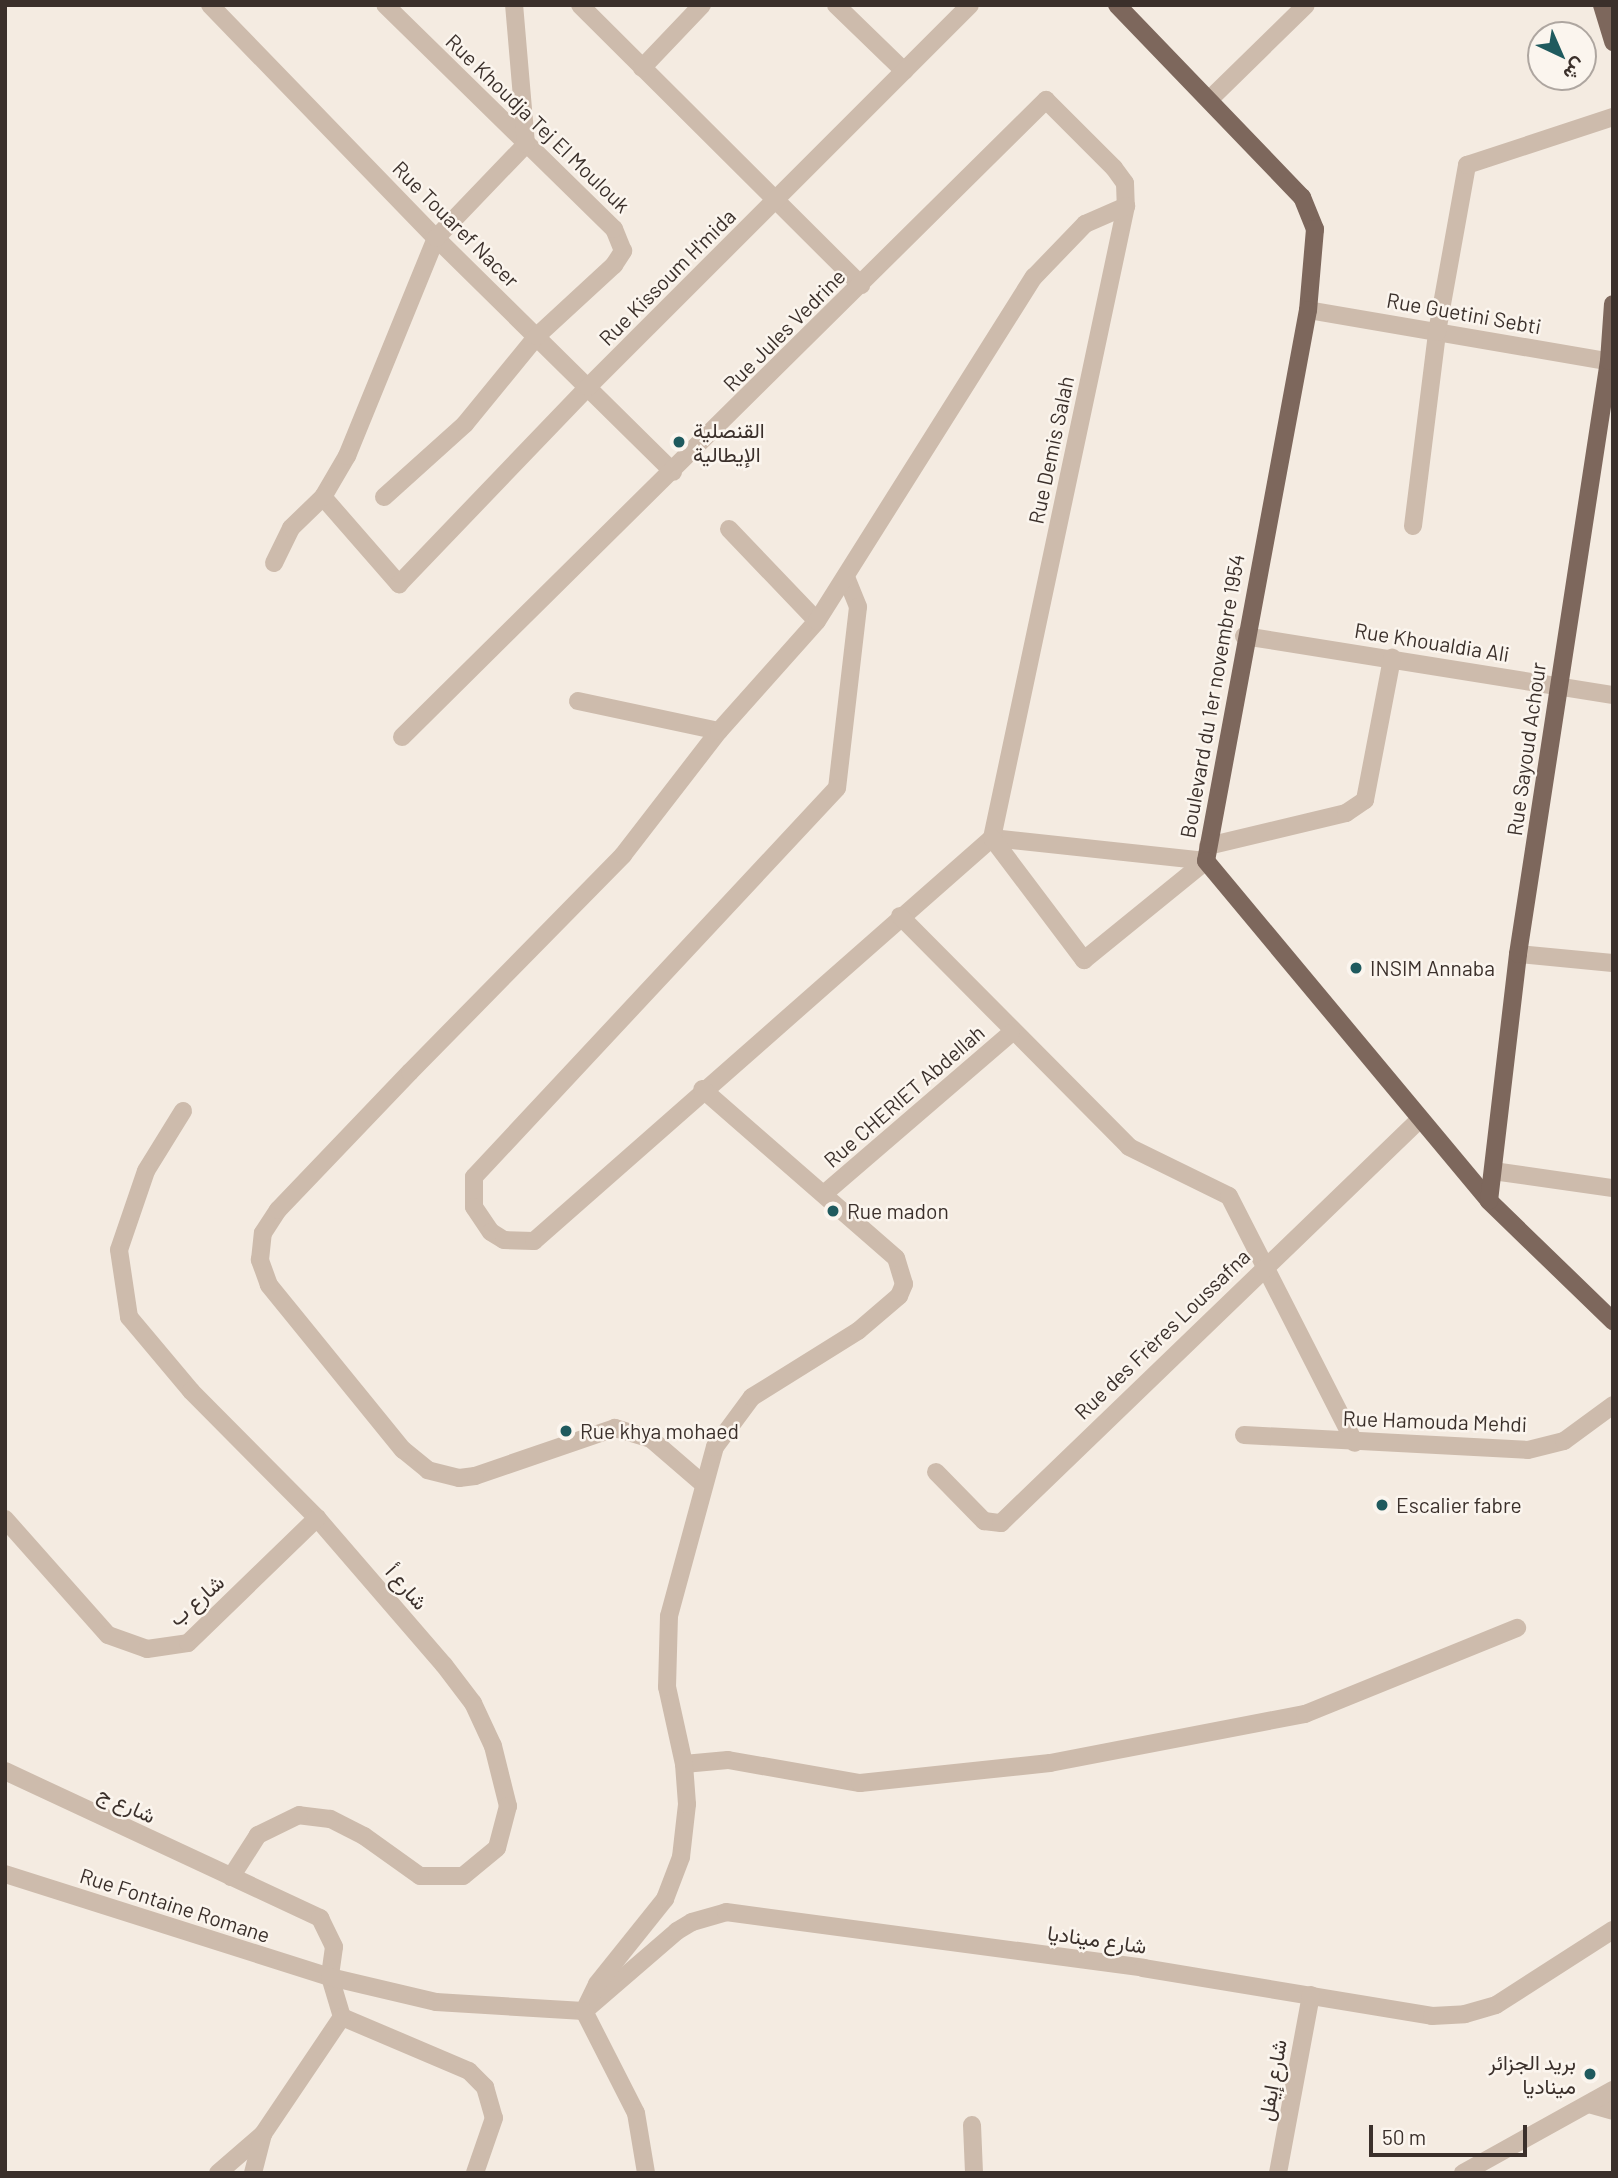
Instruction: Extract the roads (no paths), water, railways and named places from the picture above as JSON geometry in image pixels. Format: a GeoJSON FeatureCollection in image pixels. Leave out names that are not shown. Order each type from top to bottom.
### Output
{"type":"FeatureCollection","features":[{"type":"Feature","properties":{"kind":"main road","name":"Boulevard du 1er novembre 1954"},"geometry":{"type":"LineString","coordinates":[[1117,5],[1302,197],[1315,229],[1308,310],[1244,636],[1207,853],[1419,1120],[1489,1201],[1613,1321]]}},
{"type":"Feature","properties":{"kind":"main road"},"geometry":{"type":"LineString","coordinates":[[1602,5],[1613,42]]}},
{"type":"Feature","properties":{"kind":"main road","name":"Rue Sayoud Achour"},"geometry":{"type":"LineString","coordinates":[[1489,1201],[1518,954],[1558,685],[1611,362],[1613,304]]}},
{"type":"Feature","properties":{"kind":"street","name":"Rue Touaref Nacer"},"geometry":{"type":"LineString","coordinates":[[210,5],[436,238],[673,472]]}},
{"type":"Feature","properties":{"kind":"street","name":"Rue Khoudja Tej El Moulouk"},"geometry":{"type":"LineString","coordinates":[[385,5],[614,229],[622,243],[614,265],[537,336]]}},
{"type":"Feature","properties":{"kind":"street"},"geometry":{"type":"LineString","coordinates":[[274,563],[291,528],[323,497],[347,456],[436,238],[526,144],[514,5]]}},
{"type":"Feature","properties":{"kind":"street"},"geometry":{"type":"LineString","coordinates":[[580,5],[775,203],[861,285]]}},
{"type":"Feature","properties":{"kind":"street"},"geometry":{"type":"LineString","coordinates":[[642,68],[702,5]]}},
{"type":"Feature","properties":{"kind":"street"},"geometry":{"type":"LineString","coordinates":[[836,5],[904,71]]}},
{"type":"Feature","properties":{"kind":"street","name":"Rue Kissoum H'mida"},"geometry":{"type":"LineString","coordinates":[[323,497],[399,584],[588,387],[775,203],[970,5]]}},
{"type":"Feature","properties":{"kind":"street"},"geometry":{"type":"LineString","coordinates":[[1210,99],[1306,5]]}},
{"type":"Feature","properties":{"kind":"street","name":"Rue Demis Salah"},"geometry":{"type":"LineString","coordinates":[[992,838],[1126,206],[1125,183],[1120,175],[1046,100]]}},
{"type":"Feature","properties":{"kind":"street","name":"Rue Jules Vedrine"},"geometry":{"type":"LineString","coordinates":[[402,737],[673,472],[1046,100]]}},
{"type":"Feature","properties":{"kind":"street"},"geometry":{"type":"LineString","coordinates":[[1413,526],[1437,332],[1468,165],[1613,117]]}},
{"type":"Feature","properties":{"kind":"street"},"geometry":{"type":"LineString","coordinates":[[702,1483],[651,1439],[615,1428],[475,1476],[459,1478],[428,1470],[403,1450],[269,1285],[260,1260],[270,1221],[624,855],[719,731],[817,621],[1034,277],[1085,224],[1126,206]]}},
{"type":"Feature","properties":{"kind":"street","name":"Rue Guetini Sebti"},"geometry":{"type":"LineString","coordinates":[[1308,310],[1611,362]]}},
{"type":"Feature","properties":{"kind":"street"},"geometry":{"type":"LineString","coordinates":[[384,497],[465,424],[537,336]]}},
{"type":"Feature","properties":{"kind":"street"},"geometry":{"type":"LineString","coordinates":[[729,529],[817,621]]}},
{"type":"Feature","properties":{"kind":"street"},"geometry":{"type":"LineString","coordinates":[[846,577],[858,607],[836,788],[474,1177],[471,1193],[480,1222],[504,1240],[534,1241],[702,1089],[992,838],[1207,853],[1346,813],[1365,800],[1392,658]]}},
{"type":"Feature","properties":{"kind":"street","name":"Rue Khoualdia Ali"},"geometry":{"type":"LineString","coordinates":[[1244,636],[1613,695]]}},
{"type":"Feature","properties":{"kind":"street"},"geometry":{"type":"LineString","coordinates":[[578,701],[719,731]]}},
{"type":"Feature","properties":{"kind":"street"},"geometry":{"type":"LineString","coordinates":[[992,838],[1084,960],[1207,853]]}},
{"type":"Feature","properties":{"kind":"street"},"geometry":{"type":"LineString","coordinates":[[900,916],[1011,1033],[1129,1147],[1229,1196],[1355,1443]]}},
{"type":"Feature","properties":{"kind":"street"},"geometry":{"type":"LineString","coordinates":[[1518,954],[1613,963]]}},
{"type":"Feature","properties":{"kind":"street","name":"Rue CHERIET Abdellah"},"geometry":{"type":"LineString","coordinates":[[825,1193],[1011,1033]]}},
{"type":"Feature","properties":{"kind":"street"},"geometry":{"type":"LineString","coordinates":[[646,2173],[636,2113],[584,2011],[597,1984],[665,1899],[675,1878],[685,1833],[684,1764],[667,1687],[669,1616],[702,1483],[715,1447],[752,1397],[858,1331],[902,1290],[904,1277],[896,1258],[825,1193],[702,1089]]}},
{"type":"Feature","properties":{"kind":"street","name":"شارع أ"},"geometry":{"type":"LineString","coordinates":[[183,1111],[146,1171],[119,1250],[130,1317],[191,1391],[317,1518],[473,1703],[493,1746],[508,1806],[504,1835],[477,1869],[434,1879],[420,1876],[363,1836],[330,1819],[299,1815],[258,1835],[231,1877]]}},
{"type":"Feature","properties":{"kind":"street","name":"Rue des Frères Loussafna"},"geometry":{"type":"LineString","coordinates":[[936,1472],[984,1521],[1001,1523],[1419,1120]]}},
{"type":"Feature","properties":{"kind":"street"},"geometry":{"type":"LineString","coordinates":[[1493,1171],[1613,1188]]}},
{"type":"Feature","properties":{"kind":"street","name":"Rue Hamouda Mehdi"},"geometry":{"type":"LineString","coordinates":[[1244,1435],[1355,1443],[1528,1450],[1564,1441],[1613,1405]]}},
{"type":"Feature","properties":{"kind":"street","name":"شارع ب"},"geometry":{"type":"LineString","coordinates":[[5,1519],[108,1635],[147,1648],[188,1643],[317,1518]]}},
{"type":"Feature","properties":{"kind":"street"},"geometry":{"type":"LineString","coordinates":[[684,1764],[728,1760],[859,1783],[1050,1763],[1305,1714],[1517,1629]]}},
{"type":"Feature","properties":{"kind":"street","name":"شارع ج"},"geometry":{"type":"LineString","coordinates":[[5,1771],[320,1918],[334,1947],[330,1977],[342,2017]]}},
{"type":"Feature","properties":{"kind":"street","name":"Rue Fontaine Romane"},"geometry":{"type":"LineString","coordinates":[[5,1874],[330,1977],[436,2003],[584,2011]]}},
{"type":"Feature","properties":{"kind":"street","name":"شارع ميناديا"},"geometry":{"type":"LineString","coordinates":[[584,2011],[677,1931],[692,1922],[726,1912],[1130,1966],[1432,2017],[1465,2014],[1525,1990],[1613,1930]]}},
{"type":"Feature","properties":{"kind":"street","name":"شارع إيفل"},"geometry":{"type":"LineString","coordinates":[[1278,2173],[1311,1995]]}},
{"type":"Feature","properties":{"kind":"street"},"geometry":{"type":"LineString","coordinates":[[218,2173],[262,2134],[342,2017],[478,2078],[490,2096],[494,2118],[475,2173]]}},
{"type":"Feature","properties":{"kind":"street"},"geometry":{"type":"LineString","coordinates":[[1463,2173],[1613,2090]]}},
{"type":"Feature","properties":{"kind":"street"},"geometry":{"type":"LineString","coordinates":[[1589,2104],[1613,2111]]}},
{"type":"Feature","properties":{"kind":"street"},"geometry":{"type":"LineString","coordinates":[[972,2125],[974,2173]]}},
{"type":"Feature","properties":{"kind":"street"},"geometry":{"type":"LineString","coordinates":[[253,2173],[262,2134]]}},
{"type":"Feature","properties":{"kind":"place","name":"القنصلية الإيطالية"},"geometry":{"type":"Point","coordinates":[679,442]}},
{"type":"Feature","properties":{"kind":"place","name":"INSIM Annaba"},"geometry":{"type":"Point","coordinates":[1356,968]}},
{"type":"Feature","properties":{"kind":"place","name":"Rue madon"},"geometry":{"type":"Point","coordinates":[833,1211]}},
{"type":"Feature","properties":{"kind":"place","name":"Rue khya mohaed"},"geometry":{"type":"Point","coordinates":[566,1431]}},
{"type":"Feature","properties":{"kind":"place","name":"Escalier fabre"},"geometry":{"type":"Point","coordinates":[1382,1505]}},
{"type":"Feature","properties":{"kind":"place","name":"بريد الجزائر ميناديا"},"geometry":{"type":"Point","coordinates":[1590,2074]}}]}
